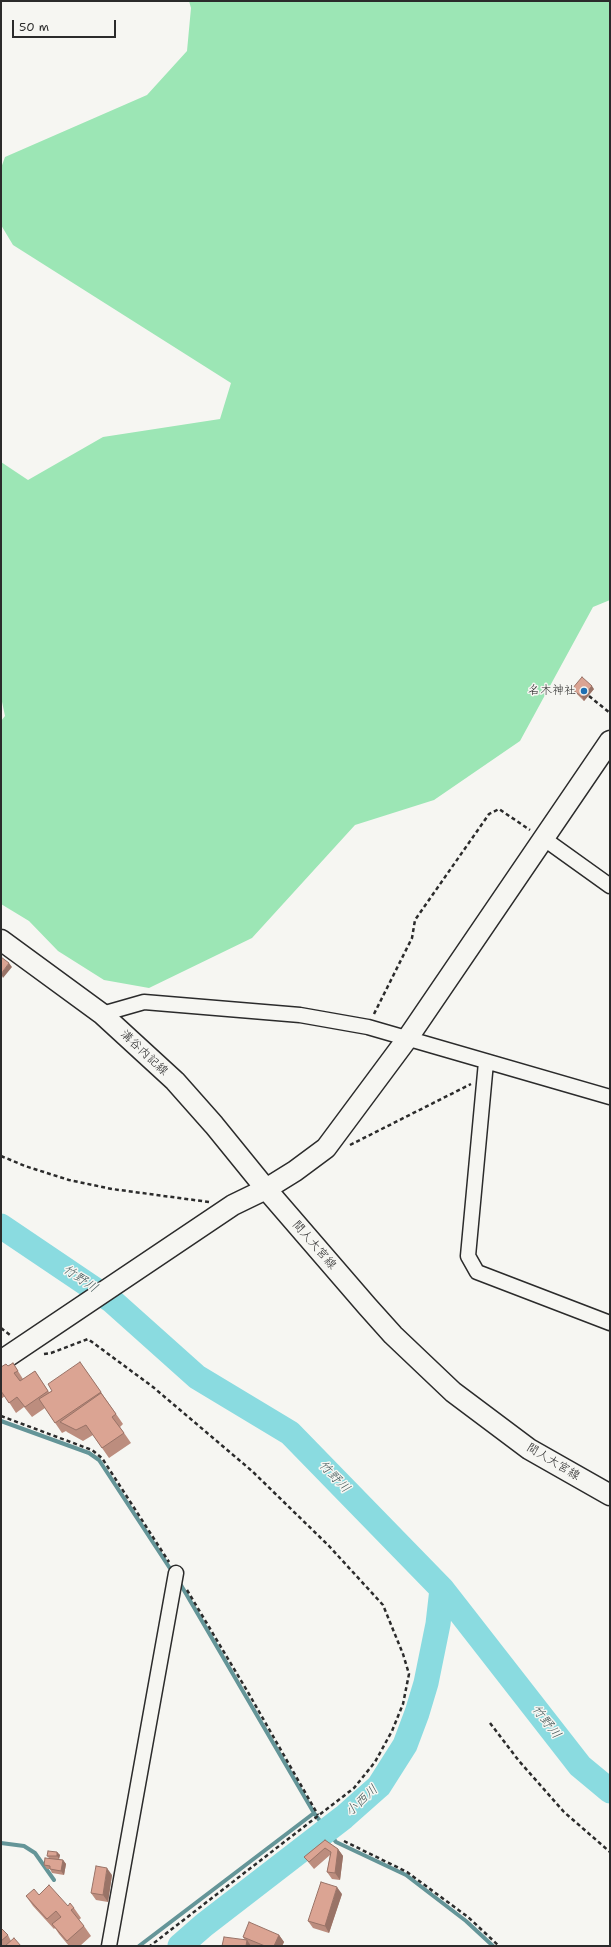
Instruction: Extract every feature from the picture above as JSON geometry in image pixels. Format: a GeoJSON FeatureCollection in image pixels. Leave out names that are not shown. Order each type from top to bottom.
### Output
{"type":"FeatureCollection","features":[{"type":"Feature","properties":{"kind":"main road"},"geometry":{"type":"LineString","coordinates":[[1,1361],[233,1205],[266,1189],[295,1171],[326,1148],[407,1038],[610,741]]}},
{"type":"Feature","properties":{"kind":"main road","name":"溝谷内記線"},"geometry":{"type":"LineString","coordinates":[[1,940],[102,1014],[175,1081],[214,1125],[266,1189]]}},
{"type":"Feature","properties":{"kind":"main road","name":"間人大宮線"},"geometry":{"type":"LineString","coordinates":[[266,1189],[388,1329],[453,1392],[529,1449],[610,1495]]}},
{"type":"Feature","properties":{"kind":"street"},"geometry":{"type":"LineString","coordinates":[[543,838],[610,886]]}},
{"type":"Feature","properties":{"kind":"street"},"geometry":{"type":"LineString","coordinates":[[102,1014],[144,1002],[300,1015],[368,1028],[407,1038],[610,1097]]}},
{"type":"Feature","properties":{"kind":"street"},"geometry":{"type":"LineString","coordinates":[[486,1062],[468,1256],[477,1272],[610,1323]]}},
{"type":"Feature","properties":{"kind":"street"},"geometry":{"type":"LineString","coordinates":[[109,1946],[176,1573]]}},
{"type":"Feature","properties":{"kind":"path"},"geometry":{"type":"LineString","coordinates":[[589,696],[610,713]]}},
{"type":"Feature","properties":{"kind":"path"},"geometry":{"type":"LineString","coordinates":[[368,1028],[412,938],[415,920],[489,814],[499,809],[543,838]]}},
{"type":"Feature","properties":{"kind":"path"},"geometry":{"type":"LineString","coordinates":[[326,1148],[351,1145],[484,1077]]}},
{"type":"Feature","properties":{"kind":"path"},"geometry":{"type":"LineString","coordinates":[[1,1156],[25,1166],[69,1180],[112,1189],[233,1205]]}},
{"type":"Feature","properties":{"kind":"path"},"geometry":{"type":"LineString","coordinates":[[23,1346],[32,1354],[51,1353],[88,1339],[153,1387],[252,1470],[329,1546],[383,1605],[403,1654],[408,1674],[403,1704],[392,1731],[375,1762],[354,1788],[150,1946]]}},
{"type":"Feature","properties":{"kind":"path"},"geometry":{"type":"LineString","coordinates":[[1,1416],[92,1450],[102,1458],[176,1573],[249,1694],[318,1815]]}},
{"type":"Feature","properties":{"kind":"path"},"geometry":{"type":"LineString","coordinates":[[490,1724],[519,1761],[564,1812],[610,1852]]}},
{"type":"Feature","properties":{"kind":"path"},"geometry":{"type":"LineString","coordinates":[[344,1841],[407,1872],[468,1917],[499,1946]]}},
{"type":"Feature","properties":{"kind":"green space"},"geometry":{"type":"Polygon","coordinates":[[[189,1],[610,1],[610,600],[593,607],[520,741],[434,800],[355,825],[252,938],[149,988],[104,980],[58,951],[29,921],[1,904],[1,721],[5,716],[1,697],[1,462],[28,480],[103,437],[220,419],[231,383],[13,245],[1,225],[1,168],[5,157],[147,95],[187,51],[191,8],[189,1]]]}},
{"type":"Feature","properties":{"kind":"building"},"geometry":{"type":"Polygon","coordinates":[[[582,677],[592,686],[582,697],[572,689],[582,677]]]}},
{"type":"Feature","properties":{"kind":"building"},"geometry":{"type":"Polygon","coordinates":[[[1,957],[9,963],[1,974],[1,957]]]}},
{"type":"Feature","properties":{"kind":"building"},"geometry":{"type":"Polygon","coordinates":[[[80,1362],[101,1392],[55,1423],[39,1399],[52,1391],[48,1384],[80,1362]]]}},
{"type":"Feature","properties":{"kind":"building"},"geometry":{"type":"Polygon","coordinates":[[[13,1363],[18,1371],[14,1373],[20,1381],[35,1371],[48,1391],[25,1407],[17,1397],[9,1403],[1,1391],[1,1367],[6,1364],[8,1366],[13,1363]]]}},
{"type":"Feature","properties":{"kind":"building"},"geometry":{"type":"Polygon","coordinates":[[[101,1393],[116,1414],[112,1417],[124,1433],[102,1448],[86,1425],[76,1430],[60,1422],[101,1393]]]}},
{"type":"Feature","properties":{"kind":"building"},"geometry":{"type":"Polygon","coordinates":[[[325,1840],[338,1849],[335,1873],[327,1872],[331,1852],[325,1848],[309,1862],[304,1857],[325,1840]]]}},
{"type":"Feature","properties":{"kind":"building"},"geometry":{"type":"Polygon","coordinates":[[[48,1851],[57,1852],[57,1856],[47,1856],[48,1851]]]}},
{"type":"Feature","properties":{"kind":"building"},"geometry":{"type":"Polygon","coordinates":[[[45,1858],[63,1860],[61,1871],[50,1869],[50,1866],[44,1865],[45,1858]]]}},
{"type":"Feature","properties":{"kind":"building"},"geometry":{"type":"Polygon","coordinates":[[[96,1866],[107,1868],[103,1895],[91,1893],[96,1866]]]}},
{"type":"Feature","properties":{"kind":"building"},"geometry":{"type":"Polygon","coordinates":[[[321,1882],[337,1887],[325,1926],[308,1921],[321,1882]]]}},
{"type":"Feature","properties":{"kind":"building"},"geometry":{"type":"Polygon","coordinates":[[[49,1885],[68,1906],[70,1903],[74,1908],[71,1910],[84,1926],[67,1941],[52,1924],[61,1917],[56,1911],[47,1919],[26,1896],[34,1889],[39,1895],[49,1885]]]}},
{"type":"Feature","properties":{"kind":"building"},"geometry":{"type":"Polygon","coordinates":[[[249,1922],[279,1935],[274,1946],[265,1946],[243,1937],[249,1922]]]}},
{"type":"Feature","properties":{"kind":"building"},"geometry":{"type":"Polygon","coordinates":[[[1,1928],[8,1935],[1,1941],[1,1928]]]}},
{"type":"Feature","properties":{"kind":"building"},"geometry":{"type":"Polygon","coordinates":[[[224,1937],[247,1940],[246,1946],[222,1946],[224,1937]]]}},
{"type":"Feature","properties":{"kind":"building"},"geometry":{"type":"Polygon","coordinates":[[[14,1938],[21,1946],[5,1946],[14,1938]]]}},
{"type":"Feature","properties":{"kind":"waterway","name":"竹野川"},"geometry":{"type":"LineString","coordinates":[[1,1226],[112,1301],[197,1377],[290,1433],[442,1589],[580,1766],[610,1791]]}},
{"type":"Feature","properties":{"kind":"waterway"},"geometry":{"type":"LineString","coordinates":[[1,1421],[89,1453],[99,1460],[173,1573]]}},
{"type":"Feature","properties":{"kind":"waterway"},"geometry":{"type":"LineString","coordinates":[[178,1580],[314,1813],[336,1842],[406,1875],[466,1921],[493,1946]]}},
{"type":"Feature","properties":{"kind":"waterway","name":"小西川"},"geometry":{"type":"LineString","coordinates":[[180,1946],[204,1925],[344,1817],[379,1786],[405,1745],[417,1713],[426,1683],[438,1624],[442,1589]]}},
{"type":"Feature","properties":{"kind":"waterway"},"geometry":{"type":"LineString","coordinates":[[139,1946],[314,1813]]}},
{"type":"Feature","properties":{"kind":"waterway"},"geometry":{"type":"LineString","coordinates":[[1,1843],[24,1846],[35,1853],[54,1880]]}},
{"type":"Feature","properties":{"kind":"place","name":"名木神社"},"geometry":{"type":"Point","coordinates":[584,691]}}]}
